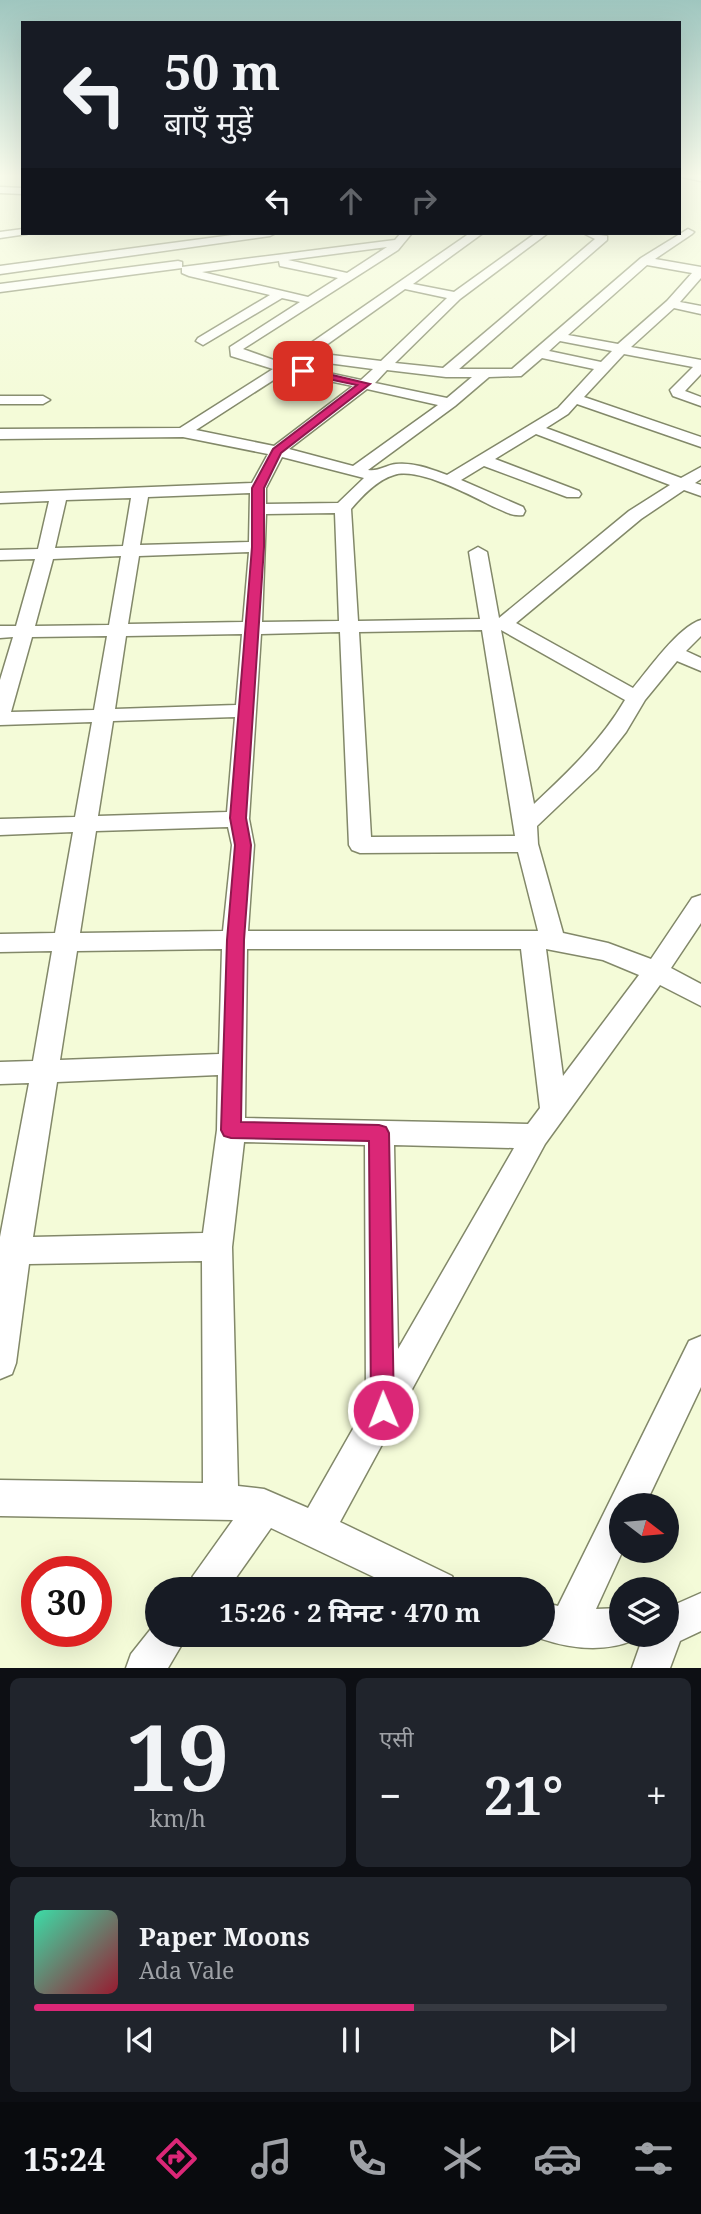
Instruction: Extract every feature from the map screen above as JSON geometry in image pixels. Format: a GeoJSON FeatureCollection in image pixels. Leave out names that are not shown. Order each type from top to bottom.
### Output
{"type":"FeatureCollection","features":[{"type":"Feature","properties":{"kind":"street"},"geometry":{"type":"LineString","coordinates":[[0,270],[128,253]]}},
{"type":"Feature","properties":{"kind":"street"},"geometry":{"type":"LineString","coordinates":[[166,253],[182,267],[200,276],[307,300]]}},
{"type":"Feature","properties":{"kind":"street"},"geometry":{"type":"LineString","coordinates":[[0,288],[73,278],[267,260],[309,253]]}},
{"type":"Feature","properties":{"kind":"street"},"geometry":{"type":"LineString","coordinates":[[387,253],[307,300],[235,349],[236,353],[282,367],[450,404]]}},
{"type":"Feature","properties":{"kind":"street"},"geometry":{"type":"LineString","coordinates":[[183,432],[302,356],[448,253]]}},
{"type":"Feature","properties":{"kind":"street"},"geometry":{"type":"LineString","coordinates":[[221,1501],[217,1247],[231,1130],[235,940],[243,845],[238,818],[258,547],[257,499],[277,451],[365,384],[456,296],[511,253]]}},
{"type":"Feature","properties":{"kind":"street"},"geometry":{"type":"LineString","coordinates":[[446,373],[587,253]]}},
{"type":"Feature","properties":{"kind":"street"},"geometry":{"type":"LineString","coordinates":[[302,356],[446,373],[516,373],[657,253]]}},
{"type":"Feature","properties":{"kind":"street"},"geometry":{"type":"LineString","coordinates":[[267,260],[346,276]]}},
{"type":"Feature","properties":{"kind":"street"},"geometry":{"type":"LineString","coordinates":[[645,261],[701,271]]}},
{"type":"Feature","properties":{"kind":"street"},"geometry":{"type":"LineString","coordinates":[[59,263],[73,278]]}},
{"type":"Feature","properties":{"kind":"street"},"geometry":{"type":"LineString","coordinates":[[448,481],[557,416],[701,271]]}},
{"type":"Feature","properties":{"kind":"street"},"geometry":{"type":"LineString","coordinates":[[401,285],[456,296]]}},
{"type":"Feature","properties":{"kind":"street"},"geometry":{"type":"LineString","coordinates":[[203,341],[280,294]]}},
{"type":"Feature","properties":{"kind":"street"},"geometry":{"type":"LineString","coordinates":[[671,304],[701,310]]}},
{"type":"Feature","properties":{"kind":"street"},"geometry":{"type":"LineString","coordinates":[[558,337],[701,365]]}},
{"type":"Feature","properties":{"kind":"street"},"geometry":{"type":"LineString","coordinates":[[540,353],[603,367]]}},
{"type":"Feature","properties":{"kind":"street"},"geometry":{"type":"LineString","coordinates":[[701,365],[677,390],[678,393],[701,402]]}},
{"type":"Feature","properties":{"kind":"street"},"geometry":{"type":"LineString","coordinates":[[355,472],[450,404],[484,374]]}},
{"type":"Feature","properties":{"kind":"street"},"geometry":{"type":"LineString","coordinates":[[573,398],[701,442]]}},
{"type":"Feature","properties":{"kind":"street"},"geometry":{"type":"LineString","coordinates":[[0,400],[43,400]]}},
{"type":"Feature","properties":{"kind":"street"},"geometry":{"type":"LineString","coordinates":[[533,428],[701,491]]}},
{"type":"Feature","properties":{"kind":"street"},"geometry":{"type":"LineString","coordinates":[[0,434],[183,432],[277,451],[378,477]]}},
{"type":"Feature","properties":{"kind":"street"},"geometry":{"type":"LineString","coordinates":[[482,460],[573,494]]}},
{"type":"Feature","properties":{"kind":"street"},"geometry":{"type":"LineString","coordinates":[[517,511],[448,481],[410,469],[394,470],[378,477],[353,496],[343,508],[360,845],[527,834],[619,727],[636,698],[674,652],[701,626]]}},
{"type":"Feature","properties":{"kind":"street"},"geometry":{"type":"LineString","coordinates":[[497,625],[635,515],[701,472]]}},
{"type":"Feature","properties":{"kind":"street"},"geometry":{"type":"LineString","coordinates":[[0,1363],[7,1251],[44,1072],[140,494]]}},
{"type":"Feature","properties":{"kind":"street"},"geometry":{"type":"LineString","coordinates":[[0,498],[140,494],[257,499],[343,508]]}},
{"type":"Feature","properties":{"kind":"street"},"geometry":{"type":"LineString","coordinates":[[58,496],[47,554],[0,718],[244,711]]}},
{"type":"Feature","properties":{"kind":"street"},"geometry":{"type":"LineString","coordinates":[[0,555],[258,547]]}},
{"type":"Feature","properties":{"kind":"street"},"geometry":{"type":"LineString","coordinates":[[478,552],[497,625],[543,940],[554,1110]]}},
{"type":"Feature","properties":{"kind":"street"},"geometry":{"type":"LineString","coordinates":[[0,632],[347,625],[497,625],[636,698]]}},
{"type":"Feature","properties":{"kind":"street"},"geometry":{"type":"LineString","coordinates":[[674,652],[701,665]]}},
{"type":"Feature","properties":{"kind":"street"},"geometry":{"type":"LineString","coordinates":[[0,827],[85,826],[238,818]]}},
{"type":"Feature","properties":{"kind":"street"},"geometry":{"type":"LineString","coordinates":[[316,1528],[534,1136],[656,971],[701,904]]}},
{"type":"Feature","properties":{"kind":"street"},"geometry":{"type":"LineString","coordinates":[[0,943],[543,940],[608,952],[656,971],[701,996]]}},
{"type":"Feature","properties":{"kind":"street"},"geometry":{"type":"LineString","coordinates":[[0,1073],[231,1064]]}},
{"type":"Feature","properties":{"kind":"street"},"geometry":{"type":"LineString","coordinates":[[231,1130],[534,1136]]}},
{"type":"Feature","properties":{"kind":"street"},"geometry":{"type":"LineString","coordinates":[[379,1133],[383,1410]]}},
{"type":"Feature","properties":{"kind":"street"},"geometry":{"type":"LineString","coordinates":[[7,1251],[217,1247]]}},
{"type":"Feature","properties":{"kind":"street"},"geometry":{"type":"LineString","coordinates":[[633,1493],[701,1352]]}},
{"type":"Feature","properties":{"kind":"street"},"geometry":{"type":"LineString","coordinates":[[0,1499],[221,1501],[264,1507],[316,1528],[415,1577]]}},
{"type":"Feature","properties":{"kind":"street"},"geometry":{"type":"LineString","coordinates":[[214,1577],[264,1507]]}},
{"type":"Feature","properties":{"kind":"street"},"geometry":{"type":"LineString","coordinates":[[609,1536],[555,1625],[609,1627]]}},
{"type":"Feature","properties":{"kind":"street"},"geometry":{"type":"LineString","coordinates":[[679,1622],[701,1612]]}},
{"type":"Feature","properties":{"kind":"street"},"geometry":{"type":"LineString","coordinates":[[145,1668],[160,1647]]}},
{"type":"Feature","properties":{"kind":"street"},"geometry":{"type":"LineString","coordinates":[[651,1668],[658,1647]]}},
{"type":"Feature","properties":{"kind":"route"},"geometry":{"type":"LineString","coordinates":[[303,371],[365,384],[277,451],[258,488],[258,547],[238,818],[243,845],[235,940],[231,1130],[379,1133],[383,1410]]}}]}
